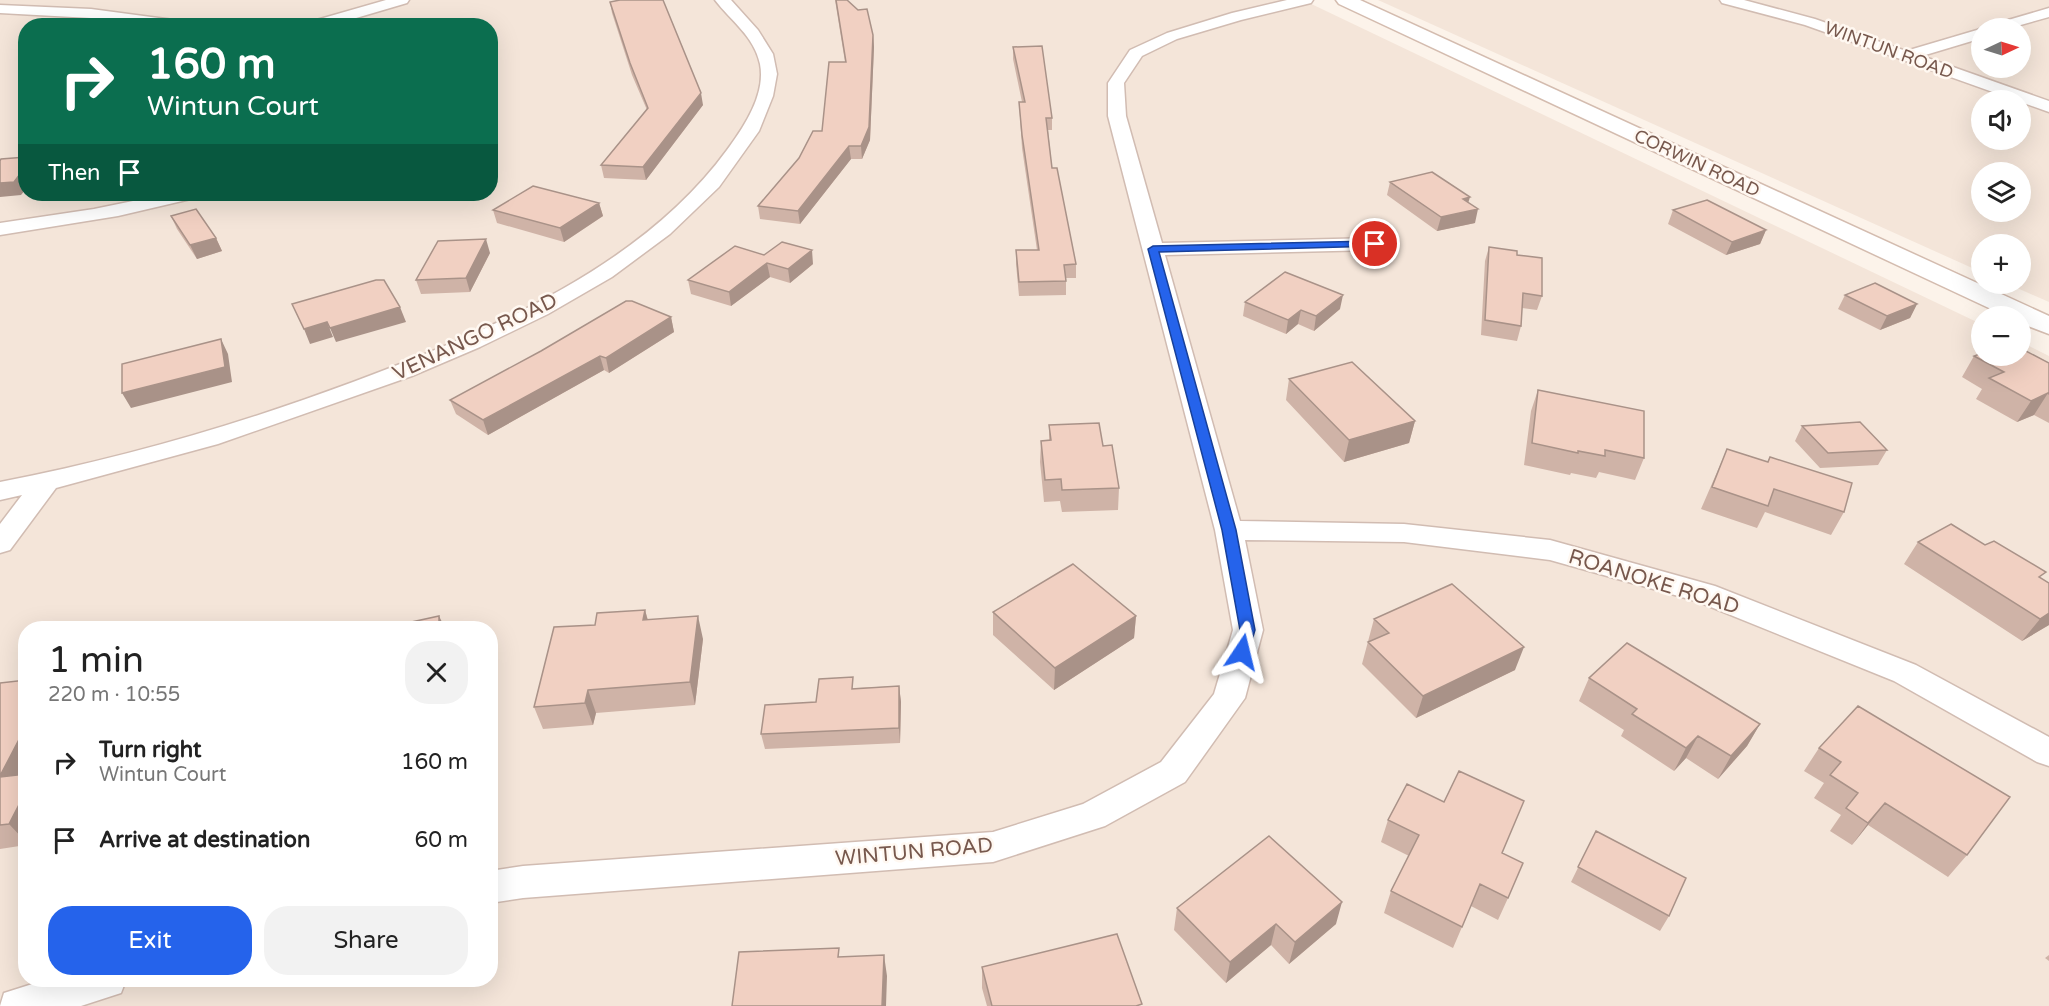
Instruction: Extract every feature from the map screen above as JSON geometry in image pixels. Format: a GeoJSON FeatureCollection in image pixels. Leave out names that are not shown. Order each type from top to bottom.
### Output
{"type":"FeatureCollection","features":[{"type":"Feature","properties":{"kind":"main road","name":"CORWIN ROAD"},"geometry":{"type":"LineString","coordinates":[[1346,0],[2049,326]]}},
{"type":"Feature","properties":{"kind":"street"},"geometry":{"type":"LineString","coordinates":[[339,18],[402,0]]}},
{"type":"Feature","properties":{"kind":"street","name":"VENANGO ROAD"},"geometry":{"type":"LineString","coordinates":[[0,491],[46,483],[196,444],[339,396],[416,367],[511,324],[557,299],[643,245],[697,200],[736,156],[761,111],[769,72],[758,39],[734,9],[722,0]]}},
{"type":"Feature","properties":{"kind":"street","name":"WINTUN ROAD"},"geometry":{"type":"LineString","coordinates":[[498,886],[523,882],[993,847],[1093,816],[1173,772],[1229,698],[1248,630],[1229,530],[1117,116],[1116,82],[1136,53],[1172,36],[1237,16],[1306,0]]}},
{"type":"Feature","properties":{"kind":"street","name":"WINTUN ROAD"},"geometry":{"type":"LineString","coordinates":[[1727,0],[1810,22],[2049,107]]}},
{"type":"Feature","properties":{"kind":"street"},"geometry":{"type":"LineString","coordinates":[[0,9],[57,10],[139,18]]}},
{"type":"Feature","properties":{"kind":"street"},"geometry":{"type":"LineString","coordinates":[[2029,18],[2049,12]]}},
{"type":"Feature","properties":{"kind":"street"},"geometry":{"type":"LineString","coordinates":[[1906,56],[1971,36]]}},
{"type":"Feature","properties":{"kind":"street"},"geometry":{"type":"LineString","coordinates":[[0,229],[75,218],[161,201]]}},
{"type":"Feature","properties":{"kind":"street"},"geometry":{"type":"LineString","coordinates":[[1153,249],[1375,244]]}},
{"type":"Feature","properties":{"kind":"street"},"geometry":{"type":"LineString","coordinates":[[0,543],[46,483]]}},
{"type":"Feature","properties":{"kind":"street","name":"ROANOKE ROAD"},"geometry":{"type":"LineString","coordinates":[[1229,530],[1404,533],[1550,550],[1705,593],[1905,673],[2049,753]]}},
{"type":"Feature","properties":{"kind":"street"},"geometry":{"type":"LineString","coordinates":[[18,1006],[83,987]]}},
{"type":"Feature","properties":{"kind":"shaded area"},"geometry":{"type":"Polygon","coordinates":[[[0,0],[1303,0],[1971,319],[1971,366],[2031,366],[2031,347],[2049,356],[2049,1006],[0,1006],[0,0]]]}},
{"type":"Feature","properties":{"kind":"shaded area"},"geometry":{"type":"Polygon","coordinates":[[[1378,0],[2049,0],[2049,302],[2031,294],[2031,234],[1971,234],[1971,267],[1378,0]]]}},
{"type":"Feature","properties":{"kind":"building"},"geometry":{"type":"Polygon","coordinates":[[[663,0],[701,93],[643,167],[601,165],[648,108],[610,2],[663,0]]]}},
{"type":"Feature","properties":{"kind":"building"},"geometry":{"type":"Polygon","coordinates":[[[836,0],[847,0],[858,10],[867,9],[873,35],[869,127],[861,146],[849,146],[798,211],[758,206],[799,158],[813,131],[822,131],[829,62],[846,62],[836,0]]]}},
{"type":"Feature","properties":{"kind":"building"},"geometry":{"type":"Polygon","coordinates":[[[1042,46],[1052,118],[1046,118],[1052,168],[1057,168],[1076,264],[1064,265],[1066,281],[1019,282],[1016,250],[1039,250],[1022,135],[1019,102],[1025,102],[1013,47],[1042,46]]]}},
{"type":"Feature","properties":{"kind":"building"},"geometry":{"type":"Polygon","coordinates":[[[18,158],[18,177],[14,182],[0,183],[1,159],[18,158]]]}},
{"type":"Feature","properties":{"kind":"building"},"geometry":{"type":"Polygon","coordinates":[[[1432,172],[1470,197],[1463,199],[1478,209],[1441,217],[1390,182],[1432,172]]]}},
{"type":"Feature","properties":{"kind":"building"},"geometry":{"type":"Polygon","coordinates":[[[533,186],[599,203],[560,228],[493,210],[533,186]]]}},
{"type":"Feature","properties":{"kind":"building"},"geometry":{"type":"Polygon","coordinates":[[[1707,200],[1766,230],[1732,242],[1673,210],[1707,200]]]}},
{"type":"Feature","properties":{"kind":"building"},"geometry":{"type":"Polygon","coordinates":[[[196,209],[216,238],[190,245],[171,216],[196,209]]]}},
{"type":"Feature","properties":{"kind":"building"},"geometry":{"type":"Polygon","coordinates":[[[486,239],[466,278],[416,280],[438,241],[486,239]]]}},
{"type":"Feature","properties":{"kind":"building"},"geometry":{"type":"Polygon","coordinates":[[[782,242],[812,250],[788,269],[767,263],[729,292],[688,280],[735,246],[764,255],[782,242]]]}},
{"type":"Feature","properties":{"kind":"building"},"geometry":{"type":"Polygon","coordinates":[[[1489,247],[1517,251],[1517,255],[1542,258],[1542,296],[1523,293],[1521,326],[1485,320],[1489,247]]]}},
{"type":"Feature","properties":{"kind":"building"},"geometry":{"type":"Polygon","coordinates":[[[1285,272],[1343,295],[1316,316],[1301,310],[1288,320],[1245,302],[1285,272]]]}},
{"type":"Feature","properties":{"kind":"building"},"geometry":{"type":"Polygon","coordinates":[[[376,280],[384,280],[400,307],[330,328],[327,322],[304,329],[292,304],[376,280]]]}},
{"type":"Feature","properties":{"kind":"building"},"geometry":{"type":"Polygon","coordinates":[[[1875,283],[1917,304],[1887,316],[1845,295],[1875,283]]]}},
{"type":"Feature","properties":{"kind":"building"},"geometry":{"type":"Polygon","coordinates":[[[626,301],[632,301],[671,317],[606,358],[600,356],[483,420],[450,400],[541,351],[626,301]]]}},
{"type":"Feature","properties":{"kind":"building"},"geometry":{"type":"Polygon","coordinates":[[[221,339],[225,367],[122,393],[122,364],[221,339]]]}},
{"type":"Feature","properties":{"kind":"building"},"geometry":{"type":"Polygon","coordinates":[[[2031,354],[2049,363],[2049,394],[2031,401],[1989,378],[2004,372],[1993,366],[2031,366],[2031,354]]]}},
{"type":"Feature","properties":{"kind":"building"},"geometry":{"type":"Polygon","coordinates":[[[1352,362],[1415,421],[1349,440],[1289,379],[1352,362]]]}},
{"type":"Feature","properties":{"kind":"building"},"geometry":{"type":"Polygon","coordinates":[[[1538,390],[1644,411],[1644,458],[1605,450],[1605,456],[1578,451],[1578,453],[1532,443],[1538,390]]]}},
{"type":"Feature","properties":{"kind":"building"},"geometry":{"type":"Polygon","coordinates":[[[1860,422],[1887,450],[1828,453],[1802,426],[1860,422]]]}},
{"type":"Feature","properties":{"kind":"building"},"geometry":{"type":"Polygon","coordinates":[[[1099,423],[1103,446],[1112,445],[1119,488],[1062,490],[1061,479],[1045,480],[1041,441],[1051,440],[1049,425],[1099,423]]]}},
{"type":"Feature","properties":{"kind":"building"},"geometry":{"type":"Polygon","coordinates":[[[1727,449],[1768,462],[1770,457],[1852,483],[1844,512],[1774,489],[1768,506],[1712,487],[1727,449]]]}},
{"type":"Feature","properties":{"kind":"building"},"geometry":{"type":"Polygon","coordinates":[[[1951,524],[1985,545],[1994,541],[2046,572],[2039,577],[2049,583],[2049,613],[2040,619],[1918,542],[1951,524]]]}},
{"type":"Feature","properties":{"kind":"building"},"geometry":{"type":"Polygon","coordinates":[[[1073,564],[1136,616],[1055,668],[993,612],[1073,564]]]}},
{"type":"Feature","properties":{"kind":"building"},"geometry":{"type":"Polygon","coordinates":[[[1452,584],[1524,647],[1423,696],[1368,642],[1389,633],[1374,619],[1452,584]]]}},
{"type":"Feature","properties":{"kind":"building"},"geometry":{"type":"Polygon","coordinates":[[[645,610],[643,620],[698,616],[690,682],[588,690],[585,703],[534,707],[554,627],[595,625],[597,613],[645,610]]]}},
{"type":"Feature","properties":{"kind":"building"},"geometry":{"type":"Polygon","coordinates":[[[439,616],[439,621],[416,621],[439,616]]]}},
{"type":"Feature","properties":{"kind":"building"},"geometry":{"type":"Polygon","coordinates":[[[1627,643],[1760,724],[1731,756],[1698,736],[1686,748],[1632,714],[1637,709],[1589,678],[1627,643]]]}},
{"type":"Feature","properties":{"kind":"building"},"geometry":{"type":"Polygon","coordinates":[[[853,677],[852,689],[899,686],[899,728],[761,734],[765,705],[816,702],[819,679],[853,677]]]}},
{"type":"Feature","properties":{"kind":"building"},"geometry":{"type":"Polygon","coordinates":[[[18,681],[18,741],[0,776],[0,683],[18,681]]]}},
{"type":"Feature","properties":{"kind":"building"},"geometry":{"type":"Polygon","coordinates":[[[1858,706],[2010,797],[1967,855],[1885,803],[1868,823],[1846,808],[1858,793],[1830,775],[1841,762],[1819,748],[1858,706]]]}},
{"type":"Feature","properties":{"kind":"building"},"geometry":{"type":"Polygon","coordinates":[[[1459,771],[1524,801],[1502,853],[1523,863],[1508,898],[1480,884],[1462,927],[1391,891],[1419,835],[1388,820],[1407,784],[1444,802],[1459,771]]]}},
{"type":"Feature","properties":{"kind":"building"},"geometry":{"type":"Polygon","coordinates":[[[18,775],[18,807],[9,824],[0,825],[0,777],[18,775]]]}},
{"type":"Feature","properties":{"kind":"building"},"geometry":{"type":"Polygon","coordinates":[[[1596,831],[1686,878],[1669,916],[1578,867],[1596,831]]]}},
{"type":"Feature","properties":{"kind":"building"},"geometry":{"type":"Polygon","coordinates":[[[1269,836],[1342,902],[1295,942],[1276,924],[1230,962],[1177,908],[1269,836]]]}},
{"type":"Feature","properties":{"kind":"building"},"geometry":{"type":"Polygon","coordinates":[[[1117,934],[1142,1004],[1136,1006],[992,1006],[982,967],[1117,934]]]}},
{"type":"Feature","properties":{"kind":"building"},"geometry":{"type":"Polygon","coordinates":[[[839,948],[838,957],[884,955],[882,1006],[732,1006],[739,952],[839,948]]]}},
{"type":"Feature","properties":{"kind":"route"},"geometry":{"type":"LineString","coordinates":[[1242,652],[1248,630],[1229,530],[1153,249],[1375,244]]}}]}
